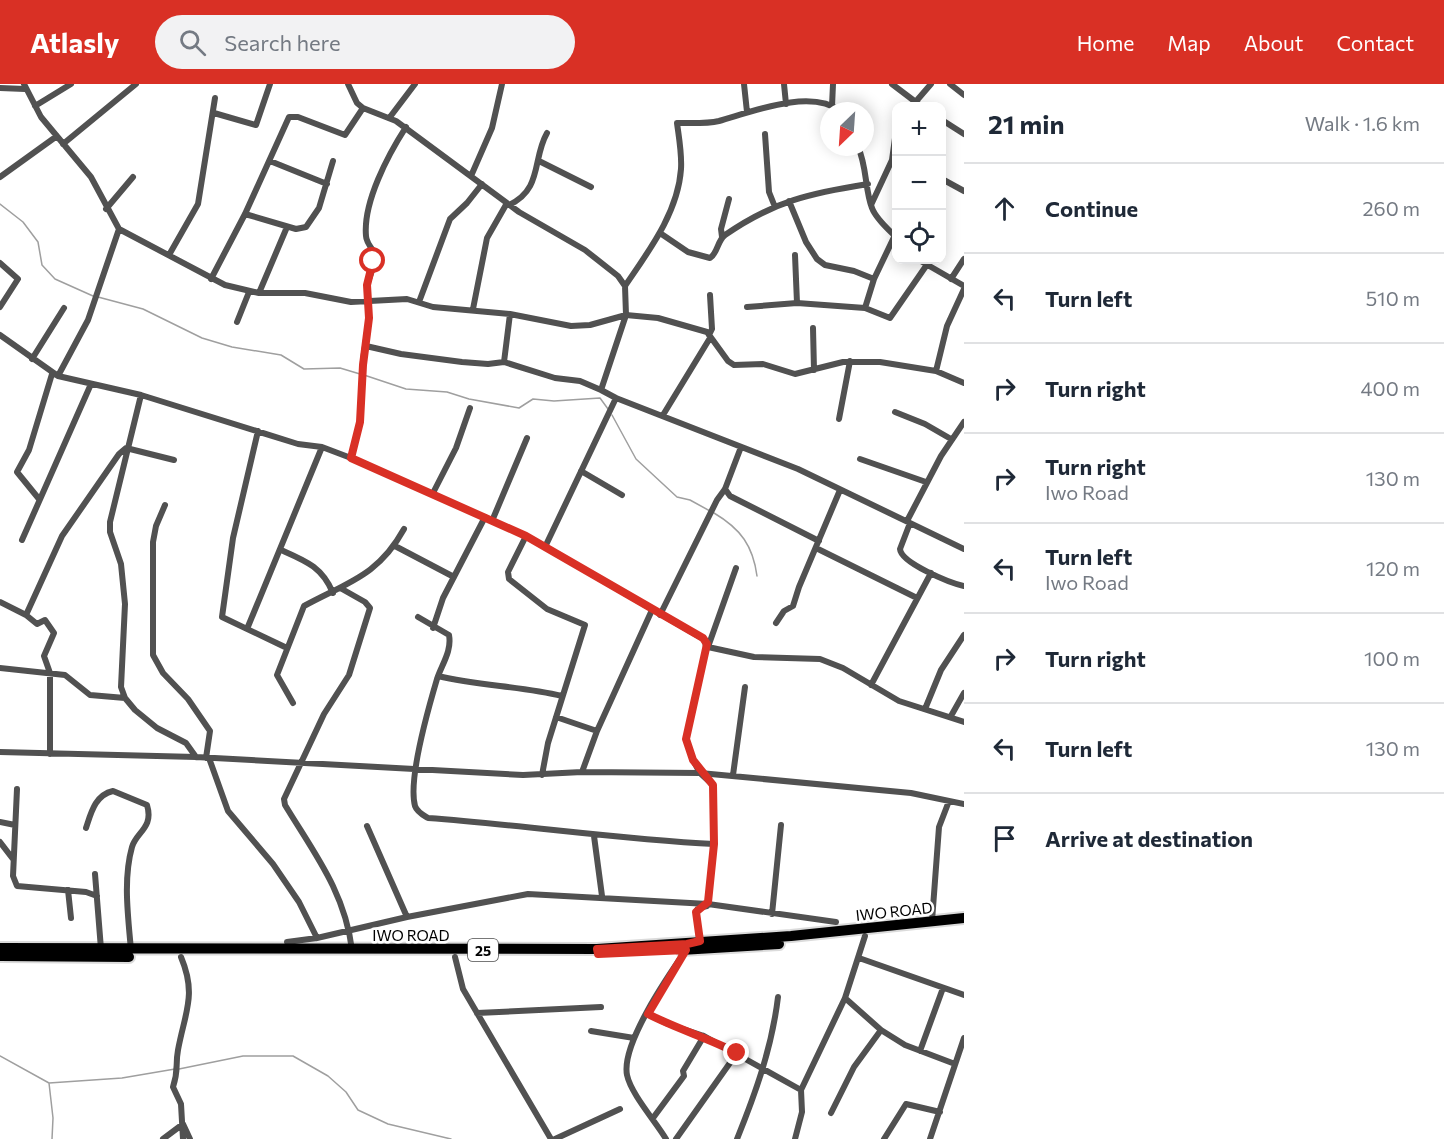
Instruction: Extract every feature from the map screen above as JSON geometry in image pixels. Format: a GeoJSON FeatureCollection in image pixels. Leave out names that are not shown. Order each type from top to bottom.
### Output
{"type":"FeatureCollection","features":[{"type":"Feature","properties":{"kind":"main road","name":"IWO ROAD"},"geometry":{"type":"LineString","coordinates":[[0,948],[61,953],[181,957],[455,957],[597,951],[700,941],[791,936],[964,918]]}},
{"type":"Feature","properties":{"kind":"main road","name":"IWO ROAD"},"geometry":{"type":"LineString","coordinates":[[0,957],[101,949],[686,950],[865,936],[964,924]]}},
{"type":"Feature","properties":{"kind":"street"},"geometry":{"type":"LineString","coordinates":[[35,106],[71,84]]}},
{"type":"Feature","properties":{"kind":"street"},"geometry":{"type":"LineString","coordinates":[[63,144],[136,84]]}},
{"type":"Feature","properties":{"kind":"street"},"geometry":{"type":"LineString","coordinates":[[214,113],[256,125],[270,84]]}},
{"type":"Feature","properties":{"kind":"street"},"geometry":{"type":"LineString","coordinates":[[348,84],[357,103],[363,108],[390,117],[519,212],[585,250],[618,276],[625,286],[626,315],[601,390]]}},
{"type":"Feature","properties":{"kind":"street"},"geometry":{"type":"LineString","coordinates":[[390,117],[415,84]]}},
{"type":"Feature","properties":{"kind":"street"},"geometry":{"type":"LineString","coordinates":[[471,176],[492,128],[502,84]]}},
{"type":"Feature","properties":{"kind":"street"},"geometry":{"type":"LineString","coordinates":[[744,84],[747,112]]}},
{"type":"Feature","properties":{"kind":"street"},"geometry":{"type":"LineString","coordinates":[[784,84],[786,104]]}},
{"type":"Feature","properties":{"kind":"street"},"geometry":{"type":"LineString","coordinates":[[832,102],[833,84]]}},
{"type":"Feature","properties":{"kind":"street"},"geometry":{"type":"LineString","coordinates":[[892,84],[913,102]]}},
{"type":"Feature","properties":{"kind":"street"},"geometry":{"type":"LineString","coordinates":[[918,102],[931,84]]}},
{"type":"Feature","properties":{"kind":"street"},"geometry":{"type":"LineString","coordinates":[[950,84],[964,95]]}},
{"type":"Feature","properties":{"kind":"street"},"geometry":{"type":"LineString","coordinates":[[0,88],[25,86],[35,106],[97,187],[106,209],[119,229],[211,279],[249,292],[305,293],[337,301],[366,302],[399,298],[442,308],[510,314],[571,326],[590,325],[626,315],[671,321],[710,336],[734,365],[763,364],[795,374],[850,361],[880,362],[936,371],[964,383]]}},
{"type":"Feature","properties":{"kind":"street"},"geometry":{"type":"LineString","coordinates":[[169,255],[196,210],[215,98]]}},
{"type":"Feature","properties":{"kind":"street"},"geometry":{"type":"LineString","coordinates":[[625,286],[660,233],[678,187],[681,171],[677,123],[717,121],[786,104],[812,101],[820,103]]}},
{"type":"Feature","properties":{"kind":"street"},"geometry":{"type":"LineString","coordinates":[[211,279],[245,214],[289,117],[298,117],[345,135],[363,108]]}},
{"type":"Feature","properties":{"kind":"street"},"geometry":{"type":"LineString","coordinates":[[946,123],[964,134]]}},
{"type":"Feature","properties":{"kind":"street"},"geometry":{"type":"LineString","coordinates":[[351,458],[358,433],[363,385],[369,318],[366,302],[367,285],[377,256],[366,237],[368,213],[384,165],[406,128]]}},
{"type":"Feature","properties":{"kind":"street"},"geometry":{"type":"LineString","coordinates":[[473,309],[487,238],[508,204],[520,199],[531,186],[547,133]]}},
{"type":"Feature","properties":{"kind":"street"},"geometry":{"type":"LineString","coordinates":[[765,134],[769,192],[775,207]]}},
{"type":"Feature","properties":{"kind":"street"},"geometry":{"type":"LineString","coordinates":[[0,177],[57,136]]}},
{"type":"Feature","properties":{"kind":"street"},"geometry":{"type":"LineString","coordinates":[[860,156],[871,206],[875,215],[892,232]]}},
{"type":"Feature","properties":{"kind":"street"},"geometry":{"type":"LineString","coordinates":[[871,206],[894,156]]}},
{"type":"Feature","properties":{"kind":"street"},"geometry":{"type":"LineString","coordinates":[[270,161],[327,184]]}},
{"type":"Feature","properties":{"kind":"street"},"geometry":{"type":"LineString","coordinates":[[245,214],[296,229],[306,227],[319,208],[333,161]]}},
{"type":"Feature","properties":{"kind":"street"},"geometry":{"type":"LineString","coordinates":[[539,161],[591,187]]}},
{"type":"Feature","properties":{"kind":"street"},"geometry":{"type":"LineString","coordinates":[[106,209],[132,177]]}},
{"type":"Feature","properties":{"kind":"street"},"geometry":{"type":"LineString","coordinates":[[946,181],[964,191]]}},
{"type":"Feature","properties":{"kind":"street"},"geometry":{"type":"LineString","coordinates":[[419,302],[450,219],[482,184]]}},
{"type":"Feature","properties":{"kind":"street"},"geometry":{"type":"LineString","coordinates":[[722,237],[789,201],[816,192],[868,184]]}},
{"type":"Feature","properties":{"kind":"street"},"geometry":{"type":"LineString","coordinates":[[519,212],[520,199]]}},
{"type":"Feature","properties":{"kind":"street"},"geometry":{"type":"LineString","coordinates":[[660,233],[688,252],[710,258],[714,255],[722,237],[729,199]]}},
{"type":"Feature","properties":{"kind":"street"},"geometry":{"type":"LineString","coordinates":[[789,201],[806,242],[817,259],[825,266],[854,271],[874,279]]}},
{"type":"Feature","properties":{"kind":"street"},"geometry":{"type":"LineString","coordinates":[[259,293],[287,227]]}},
{"type":"Feature","properties":{"kind":"street"},"geometry":{"type":"LineString","coordinates":[[39,499],[16,472],[29,450],[55,375],[88,320],[119,229]]}},
{"type":"Feature","properties":{"kind":"street"},"geometry":{"type":"LineString","coordinates":[[865,308],[874,279],[892,244]]}},
{"type":"Feature","properties":{"kind":"street"},"geometry":{"type":"LineString","coordinates":[[795,255],[797,303]]}},
{"type":"Feature","properties":{"kind":"street"},"geometry":{"type":"LineString","coordinates":[[951,279],[964,259]]}},
{"type":"Feature","properties":{"kind":"street"},"geometry":{"type":"LineString","coordinates":[[0,263],[18,279],[0,307]]}},
{"type":"Feature","properties":{"kind":"street"},"geometry":{"type":"LineString","coordinates":[[924,264],[964,288],[947,326],[936,371]]}},
{"type":"Feature","properties":{"kind":"street"},"geometry":{"type":"LineString","coordinates":[[747,307],[797,303],[865,308],[885,317],[893,316],[926,266]]}},
{"type":"Feature","properties":{"kind":"street"},"geometry":{"type":"LineString","coordinates":[[237,322],[249,292]]}},
{"type":"Feature","properties":{"kind":"street"},"geometry":{"type":"LineString","coordinates":[[663,415],[710,336],[712,329],[710,295]]}},
{"type":"Feature","properties":{"kind":"street"},"geometry":{"type":"LineString","coordinates":[[32,359],[64,308]]}},
{"type":"Feature","properties":{"kind":"street"},"geometry":{"type":"LineString","coordinates":[[504,362],[510,314]]}},
{"type":"Feature","properties":{"kind":"street"},"geometry":{"type":"LineString","coordinates":[[813,328],[814,370]]}},
{"type":"Feature","properties":{"kind":"street"},"geometry":{"type":"LineString","coordinates":[[0,336],[55,375],[141,395],[298,444],[322,447],[351,458],[526,536],[703,638],[707,646]]}},
{"type":"Feature","properties":{"kind":"street"},"geometry":{"type":"LineString","coordinates":[[366,346],[401,354],[462,362],[488,364],[504,362],[555,378],[580,381],[616,398],[798,469],[964,549]]}},
{"type":"Feature","properties":{"kind":"street"},"geometry":{"type":"LineString","coordinates":[[839,419],[850,361]]}},
{"type":"Feature","properties":{"kind":"street"},"geometry":{"type":"LineString","coordinates":[[22,540],[91,384]]}},
{"type":"Feature","properties":{"kind":"street"},"geometry":{"type":"LineString","coordinates":[[141,395],[126,447],[110,522],[110,532],[121,564],[126,604],[120,680],[125,698],[152,724],[186,743],[196,757]]}},
{"type":"Feature","properties":{"kind":"street"},"geometry":{"type":"LineString","coordinates":[[545,547],[616,398]]}},
{"type":"Feature","properties":{"kind":"street"},"geometry":{"type":"LineString","coordinates":[[433,494],[456,448],[470,408]]}},
{"type":"Feature","properties":{"kind":"street"},"geometry":{"type":"LineString","coordinates":[[895,412],[925,424],[951,440]]}},
{"type":"Feature","properties":{"kind":"street"},"geometry":{"type":"LineString","coordinates":[[964,422],[927,482],[909,522],[901,554],[931,573],[964,586]]}},
{"type":"Feature","properties":{"kind":"street"},"geometry":{"type":"LineString","coordinates":[[258,431],[233,538],[222,613],[226,620],[287,648]]}},
{"type":"Feature","properties":{"kind":"street"},"geometry":{"type":"LineString","coordinates":[[492,521],[527,438]]}},
{"type":"Feature","properties":{"kind":"street"},"geometry":{"type":"LineString","coordinates":[[126,447],[174,460]]}},
{"type":"Feature","properties":{"kind":"street"},"geometry":{"type":"LineString","coordinates":[[26,615],[62,536],[105,473],[126,447]]}},
{"type":"Feature","properties":{"kind":"street"},"geometry":{"type":"LineString","coordinates":[[247,629],[322,447]]}},
{"type":"Feature","properties":{"kind":"street"},"geometry":{"type":"LineString","coordinates":[[660,615],[717,500],[725,489],[741,447]]}},
{"type":"Feature","properties":{"kind":"street"},"geometry":{"type":"LineString","coordinates":[[860,459],[927,482]]}},
{"type":"Feature","properties":{"kind":"street"},"geometry":{"type":"LineString","coordinates":[[581,471],[622,495]]}},
{"type":"Feature","properties":{"kind":"street"},"geometry":{"type":"LineString","coordinates":[[725,489],[730,496],[819,541]]}},
{"type":"Feature","properties":{"kind":"street"},"geometry":{"type":"LineString","coordinates":[[776,624],[784,611],[794,606],[840,490]]}},
{"type":"Feature","properties":{"kind":"street"},"geometry":{"type":"LineString","coordinates":[[165,505],[156,526],[153,542],[153,655],[163,673],[188,699],[210,731],[207,758],[228,811],[273,864],[299,902],[317,938]]}},
{"type":"Feature","properties":{"kind":"street"},"geometry":{"type":"LineString","coordinates":[[433,628],[454,577],[485,517]]}},
{"type":"Feature","properties":{"kind":"street"},"geometry":{"type":"LineString","coordinates":[[293,703],[277,675],[304,606],[342,589],[373,570],[394,546],[404,529]]}},
{"type":"Feature","properties":{"kind":"street"},"geometry":{"type":"LineString","coordinates":[[526,536],[508,572],[509,579],[547,609],[585,625],[562,696],[542,775]]}},
{"type":"Feature","properties":{"kind":"street"},"geometry":{"type":"LineString","coordinates":[[394,546],[454,577]]}},
{"type":"Feature","properties":{"kind":"street"},"geometry":{"type":"LineString","coordinates":[[816,548],[917,598]]}},
{"type":"Feature","properties":{"kind":"street"},"geometry":{"type":"LineString","coordinates":[[280,550],[316,567],[326,577],[333,593]]}},
{"type":"Feature","properties":{"kind":"street"},"geometry":{"type":"LineString","coordinates":[[708,904],[714,844],[713,785],[700,773],[686,739],[707,646],[736,568]]}},
{"type":"Feature","properties":{"kind":"street"},"geometry":{"type":"LineString","coordinates":[[871,686],[931,573]]}},
{"type":"Feature","properties":{"kind":"street"},"geometry":{"type":"LineString","coordinates":[[342,589],[365,602],[370,608],[349,675],[324,714],[284,799],[285,805],[334,887],[346,914],[352,950]]}},
{"type":"Feature","properties":{"kind":"street"},"geometry":{"type":"LineString","coordinates":[[0,602],[26,615],[37,624],[45,620],[54,633],[44,656],[50,673],[50,754]]}},
{"type":"Feature","properties":{"kind":"street"},"geometry":{"type":"LineString","coordinates":[[582,772],[597,731],[652,610]]}},
{"type":"Feature","properties":{"kind":"street"},"geometry":{"type":"LineString","coordinates":[[418,617],[433,628],[449,635],[450,641],[438,676],[415,768],[415,807],[428,818],[506,824],[594,836],[714,844]]}},
{"type":"Feature","properties":{"kind":"street"},"geometry":{"type":"LineString","coordinates":[[925,709],[941,670],[964,635]]}},
{"type":"Feature","properties":{"kind":"street"},"geometry":{"type":"LineString","coordinates":[[707,646],[754,657],[820,659],[899,701],[964,722]]}},
{"type":"Feature","properties":{"kind":"street"},"geometry":{"type":"LineString","coordinates":[[0,668],[50,673],[71,678],[97,697],[125,698]]}},
{"type":"Feature","properties":{"kind":"street"},"geometry":{"type":"LineString","coordinates":[[438,676],[473,684],[521,688],[562,696]]}},
{"type":"Feature","properties":{"kind":"street"},"geometry":{"type":"LineString","coordinates":[[733,775],[745,687]]}},
{"type":"Feature","properties":{"kind":"street"},"geometry":{"type":"LineString","coordinates":[[951,716],[964,693]]}},
{"type":"Feature","properties":{"kind":"street"},"geometry":{"type":"LineString","coordinates":[[556,717],[597,731]]}},
{"type":"Feature","properties":{"kind":"street"},"geometry":{"type":"LineString","coordinates":[[0,752],[196,757],[542,775],[582,772],[700,773],[911,793],[964,804]]}},
{"type":"Feature","properties":{"kind":"street"},"geometry":{"type":"LineString","coordinates":[[17,789],[13,876],[17,886],[68,890],[97,896]]}},
{"type":"Feature","properties":{"kind":"street"},"geometry":{"type":"LineString","coordinates":[[86,828],[95,803],[107,792],[113,791],[147,806],[149,812],[145,830],[133,843],[128,866],[131,950]]}},
{"type":"Feature","properties":{"kind":"street"},"geometry":{"type":"LineString","coordinates":[[932,921],[939,827],[949,801]]}},
{"type":"Feature","properties":{"kind":"street"},"geometry":{"type":"LineString","coordinates":[[0,822],[15,825]]}},
{"type":"Feature","properties":{"kind":"street"},"geometry":{"type":"LineString","coordinates":[[772,914],[781,825]]}},
{"type":"Feature","properties":{"kind":"street"},"geometry":{"type":"LineString","coordinates":[[367,826],[407,917]]}},
{"type":"Feature","properties":{"kind":"street"},"geometry":{"type":"LineString","coordinates":[[594,836],[602,896]]}},
{"type":"Feature","properties":{"kind":"street"},"geometry":{"type":"LineString","coordinates":[[0,842],[14,860]]}},
{"type":"Feature","properties":{"kind":"street"},"geometry":{"type":"LineString","coordinates":[[95,874],[101,949]]}},
{"type":"Feature","properties":{"kind":"street"},"geometry":{"type":"LineString","coordinates":[[68,890],[71,918]]}},
{"type":"Feature","properties":{"kind":"street"},"geometry":{"type":"LineString","coordinates":[[287,942],[317,938],[512,895],[602,896],[708,904],[836,922]]}},
{"type":"Feature","properties":{"kind":"street"},"geometry":{"type":"LineString","coordinates":[[700,941],[696,912],[708,904]]}},
{"type":"Feature","properties":{"kind":"street"},"geometry":{"type":"LineString","coordinates":[[796,1138],[802,1112],[801,1090],[845,998],[865,936]]}},
{"type":"Feature","properties":{"kind":"street"},"geometry":{"type":"LineString","coordinates":[[666,1139],[627,1076],[634,1038],[686,950]]}},
{"type":"Feature","properties":{"kind":"street"},"geometry":{"type":"LineString","coordinates":[[181,957],[189,976],[191,997],[177,1052],[178,1076],[173,1087],[182,1104],[183,1139]]}},
{"type":"Feature","properties":{"kind":"street"},"geometry":{"type":"LineString","coordinates":[[455,957],[463,989],[553,1139],[620,1109]]}},
{"type":"Feature","properties":{"kind":"street"},"geometry":{"type":"LineString","coordinates":[[859,958],[964,995]]}},
{"type":"Feature","properties":{"kind":"street"},"geometry":{"type":"LineString","coordinates":[[920,1051],[943,988]]}},
{"type":"Feature","properties":{"kind":"street"},"geometry":{"type":"LineString","coordinates":[[737,1139],[764,1070],[775,1027],[778,997]]}},
{"type":"Feature","properties":{"kind":"street"},"geometry":{"type":"LineString","coordinates":[[845,998],[880,1030],[920,1051],[955,1064]]}},
{"type":"Feature","properties":{"kind":"street"},"geometry":{"type":"LineString","coordinates":[[477,1014],[601,1007]]}},
{"type":"Feature","properties":{"kind":"street"},"geometry":{"type":"LineString","coordinates":[[648,1014],[668,1024],[704,1036],[801,1090]]}},
{"type":"Feature","properties":{"kind":"street"},"geometry":{"type":"LineString","coordinates":[[831,1113],[849,1075],[880,1030]]}},
{"type":"Feature","properties":{"kind":"street"},"geometry":{"type":"LineString","coordinates":[[591,1031],[634,1038]]}},
{"type":"Feature","properties":{"kind":"street"},"geometry":{"type":"LineString","coordinates":[[653,1118],[684,1076],[683,1071],[704,1036]]}},
{"type":"Feature","properties":{"kind":"street"},"geometry":{"type":"LineString","coordinates":[[930,1139],[964,1038]]}},
{"type":"Feature","properties":{"kind":"street"},"geometry":{"type":"LineString","coordinates":[[676,1139],[737,1053]]}},
{"type":"Feature","properties":{"kind":"street"},"geometry":{"type":"LineString","coordinates":[[884,1139],[906,1104],[940,1112]]}},
{"type":"Feature","properties":{"kind":"street"},"geometry":{"type":"LineString","coordinates":[[163,1139],[183,1124]]}},
{"type":"Feature","properties":{"kind":"street"},"geometry":{"type":"LineString","coordinates":[[183,1124],[190,1139]]}},
{"type":"Feature","properties":{"kind":"waterway"},"geometry":{"type":"LineString","coordinates":[[0,204],[23,222],[38,242],[42,265],[55,279],[93,296]]}},
{"type":"Feature","properties":{"kind":"waterway"},"geometry":{"type":"LineString","coordinates":[[98,297],[143,309],[202,338],[232,347],[281,355],[304,369],[340,368],[360,374]]}},
{"type":"Feature","properties":{"kind":"waterway"},"geometry":{"type":"LineString","coordinates":[[364,375],[406,389],[447,392],[469,399],[519,408],[533,399],[554,401],[600,398],[608,409]]}},
{"type":"Feature","properties":{"kind":"waterway"},"geometry":{"type":"LineString","coordinates":[[612,415],[636,459],[677,497],[690,500],[710,511]]}},
{"type":"Feature","properties":{"kind":"waterway"},"geometry":{"type":"LineString","coordinates":[[714,513],[732,525],[744,539],[749,547],[757,576]]}},
{"type":"Feature","properties":{"kind":"waterway"},"geometry":{"type":"LineString","coordinates":[[0,1056],[49,1083],[53,1118],[52,1139]]}},
{"type":"Feature","properties":{"kind":"waterway"},"geometry":{"type":"LineString","coordinates":[[179,1069],[243,1056],[293,1056],[328,1076],[346,1092],[358,1110],[388,1124],[451,1139]]}},
{"type":"Feature","properties":{"kind":"waterway"},"geometry":{"type":"LineString","coordinates":[[49,1083],[122,1078],[175,1069]]}},
{"type":"Feature","properties":{"kind":"route"},"geometry":{"type":"LineString","coordinates":[[373,261],[367,285],[366,302],[369,318],[363,365],[360,422],[351,458],[388,476],[414,484],[526,536],[703,638],[707,644],[686,739],[687,748],[693,760],[700,773],[711,781],[714,793],[714,844],[708,902],[707,906],[698,908],[696,912],[700,941],[687,944],[597,949],[598,954],[686,950],[648,1014],[668,1024],[704,1036],[737,1053]]}}]}
